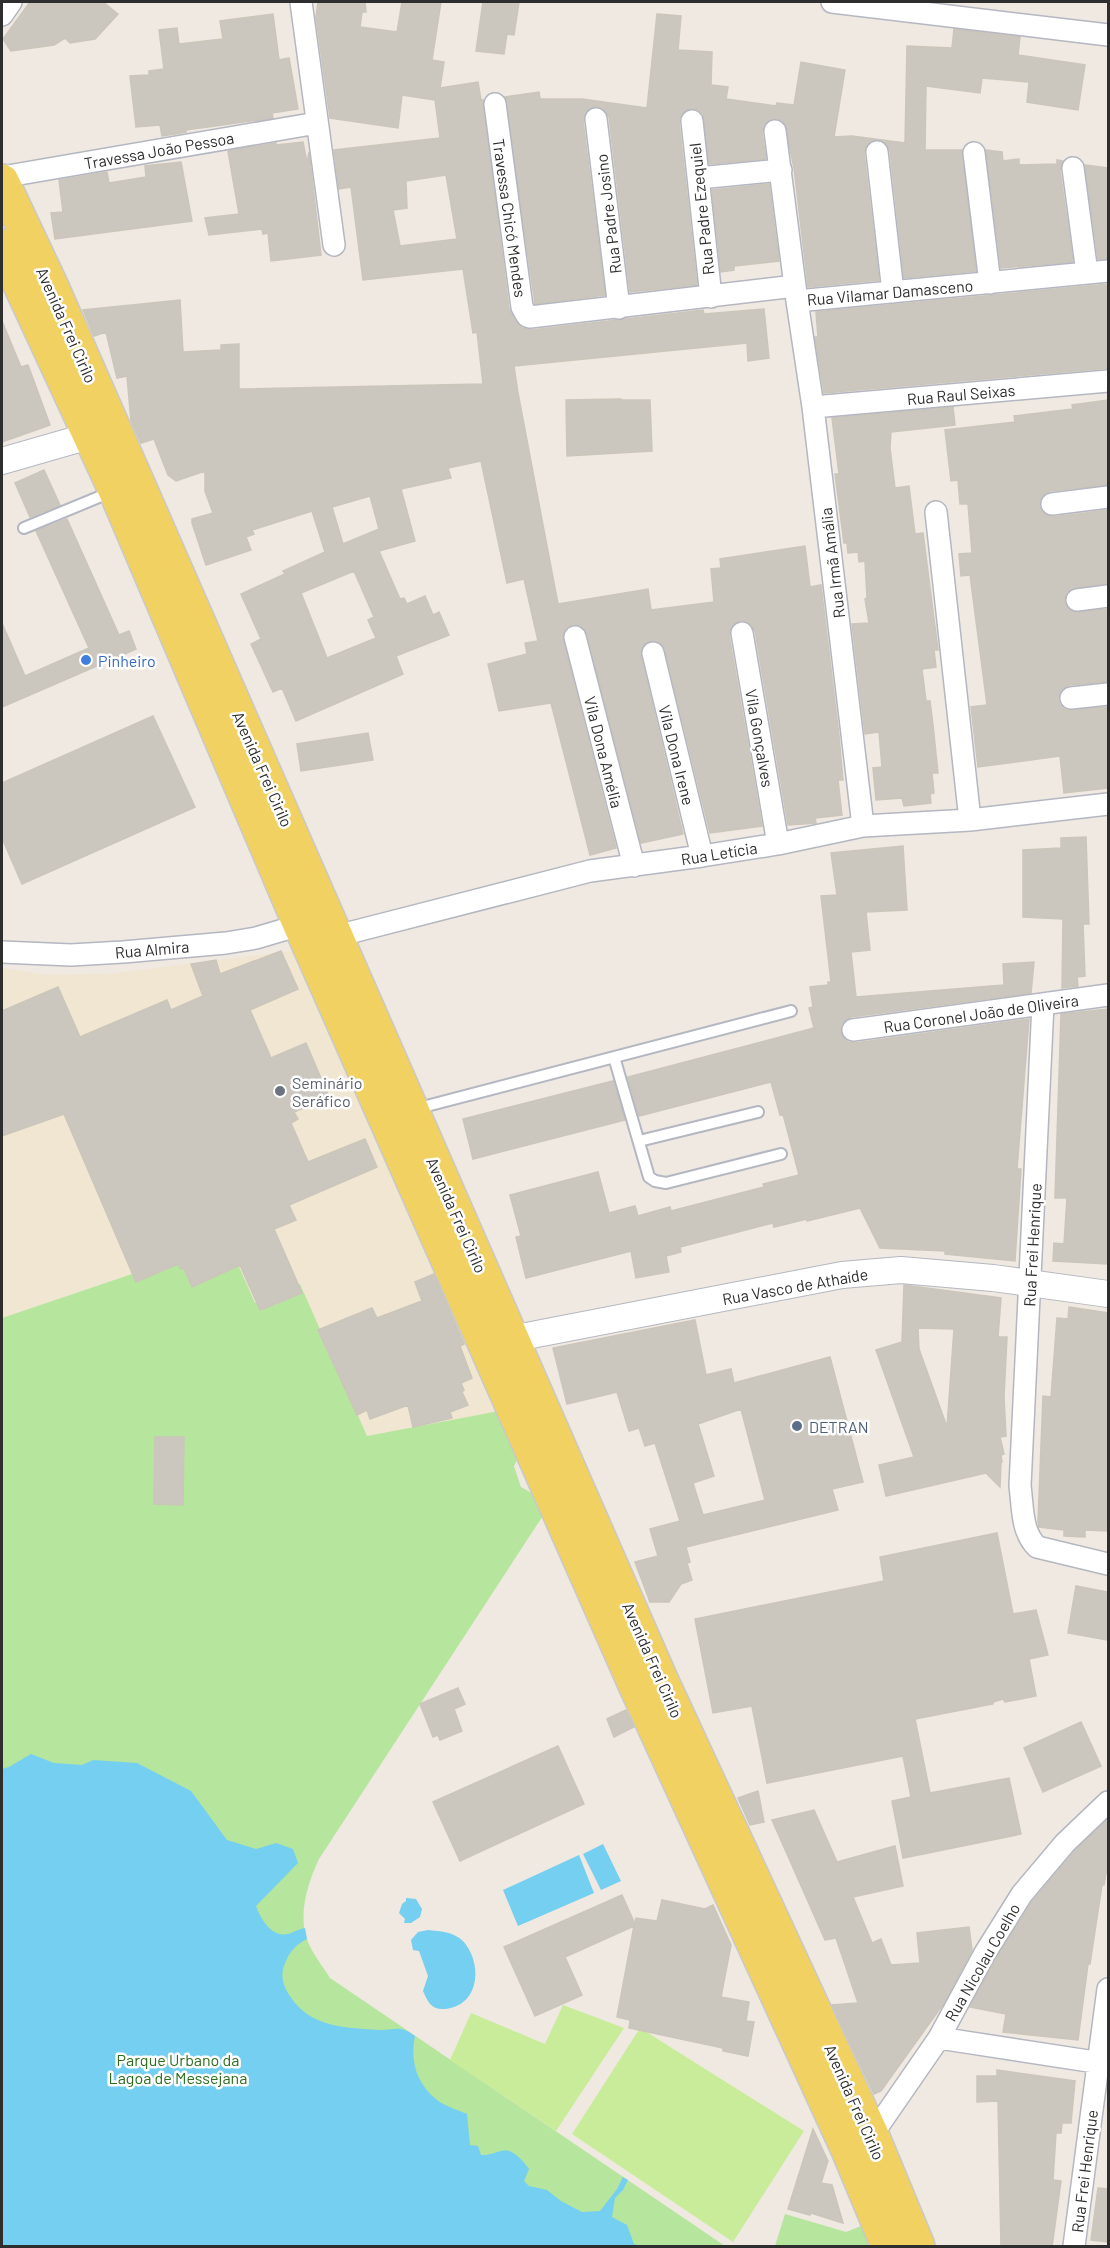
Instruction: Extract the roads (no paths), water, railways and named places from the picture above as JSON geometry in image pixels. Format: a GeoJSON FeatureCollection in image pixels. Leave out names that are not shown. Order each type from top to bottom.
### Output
{"type":"FeatureCollection","features":[{"type":"Feature","properties":{"kind":"main road","name":"Avenida Frei Cirilo"},"geometry":{"type":"LineString","coordinates":[[2,179],[25,292]]}},
{"type":"Feature","properties":{"kind":"main road","name":"Avenida Frei Cirilo"},"geometry":{"type":"LineString","coordinates":[[2,246],[100,432],[315,935],[412,1110],[499,1343]]}},
{"type":"Feature","properties":{"kind":"main road","name":"Avenida Frei Cirilo"},"geometry":{"type":"LineString","coordinates":[[100,432],[114,490],[499,1343],[660,1677],[860,2143],[918,2247]]}},
{"type":"Feature","properties":{"kind":"main road","name":"Avenida Frei Cirilo"},"geometry":{"type":"LineString","coordinates":[[860,2143],[888,2247]]}},
{"type":"Feature","properties":{"kind":"street"},"geometry":{"type":"LineString","coordinates":[[2,15],[11,2]]}},
{"type":"Feature","properties":{"kind":"street"},"geometry":{"type":"LineString","coordinates":[[301,2],[334,245]]}},
{"type":"Feature","properties":{"kind":"street"},"geometry":{"type":"LineString","coordinates":[[832,2],[1108,35]]}},
{"type":"Feature","properties":{"kind":"street","name":"Travessa Chicó Mendes"},"geometry":{"type":"LineString","coordinates":[[495,104],[522,307],[526,316],[542,316]]}},
{"type":"Feature","properties":{"kind":"street","name":"Rua Padre Josino"},"geometry":{"type":"LineString","coordinates":[[596,119],[619,308]]}},
{"type":"Feature","properties":{"kind":"street","name":"Rua Padre Ezequiel"},"geometry":{"type":"LineString","coordinates":[[692,121],[711,297]]}},
{"type":"Feature","properties":{"kind":"street","name":"Travessa João Pessoa"},"geometry":{"type":"LineString","coordinates":[[2,179],[317,123]]}},
{"type":"Feature","properties":{"kind":"street","name":"Rua Irmã Amália"},"geometry":{"type":"LineString","coordinates":[[776,131],[796,294],[813,407],[863,826]]}},
{"type":"Feature","properties":{"kind":"street"},"geometry":{"type":"LineString","coordinates":[[877,152],[893,292]]}},
{"type":"Feature","properties":{"kind":"street"},"geometry":{"type":"LineString","coordinates":[[974,153],[990,283]]}},
{"type":"Feature","properties":{"kind":"street"},"geometry":{"type":"LineString","coordinates":[[1073,168],[1087,273]]}},
{"type":"Feature","properties":{"kind":"street"},"geometry":{"type":"LineString","coordinates":[[699,178],[781,170]]}},
{"type":"Feature","properties":{"kind":"street","name":"Rua Vilamar Damasceno"},"geometry":{"type":"LineString","coordinates":[[542,316],[711,297],[893,292],[1108,272]]}},
{"type":"Feature","properties":{"kind":"street","name":"Rua Raul Seixas"},"geometry":{"type":"LineString","coordinates":[[813,407],[1108,381]]}},
{"type":"Feature","properties":{"kind":"street"},"geometry":{"type":"LineString","coordinates":[[2,461],[100,432]]}},
{"type":"Feature","properties":{"kind":"street"},"geometry":{"type":"LineString","coordinates":[[1052,504],[1108,497]]}},
{"type":"Feature","properties":{"kind":"street"},"geometry":{"type":"LineString","coordinates":[[936,512],[970,820]]}},
{"type":"Feature","properties":{"kind":"street"},"geometry":{"type":"LineString","coordinates":[[1077,600],[1108,596]]}},
{"type":"Feature","properties":{"kind":"street","name":"Vila Gonçalves"},"geometry":{"type":"LineString","coordinates":[[742,633],[778,844]]}},
{"type":"Feature","properties":{"kind":"street","name":"Vila Dona Amélia"},"geometry":{"type":"LineString","coordinates":[[575,637],[634,866]]}},
{"type":"Feature","properties":{"kind":"street","name":"Vila Dona Irene"},"geometry":{"type":"LineString","coordinates":[[653,653],[702,856]]}},
{"type":"Feature","properties":{"kind":"street"},"geometry":{"type":"LineString","coordinates":[[1071,698],[1108,694]]}},
{"type":"Feature","properties":{"kind":"street","name":"Rua Letícia"},"geometry":{"type":"LineString","coordinates":[[315,935],[590,871],[778,844],[863,826],[970,820],[1108,804]]}},
{"type":"Feature","properties":{"kind":"street","name":"Rua Almira"},"geometry":{"type":"LineString","coordinates":[[2,952],[71,955],[157,949],[256,938],[315,935]]}},
{"type":"Feature","properties":{"kind":"street","name":"Rua Coronel João de Oliveira"},"geometry":{"type":"LineString","coordinates":[[853,1030],[1108,995]]}},
{"type":"Feature","properties":{"kind":"street","name":"Rua Frei Henrique"},"geometry":{"type":"LineString","coordinates":[[1043,1004],[1020,1486],[1025,1525],[1029,1539],[1036,1547],[1108,1564]]}},
{"type":"Feature","properties":{"kind":"street","name":"Rua Vasco de Athaíde"},"geometry":{"type":"LineString","coordinates":[[499,1343],[842,1275],[901,1270],[993,1278],[1108,1294]]}},
{"type":"Feature","properties":{"kind":"street","name":"Rua Nicolau Coelho"},"geometry":{"type":"LineString","coordinates":[[860,2143],[939,2038],[985,1953],[1022,1894],[1065,1843],[1108,1802]]}},
{"type":"Feature","properties":{"kind":"street","name":"Rua Frei Henrique"},"geometry":{"type":"LineString","coordinates":[[1074,2247],[1103,2063],[1108,1989]]}},
{"type":"Feature","properties":{"kind":"street"},"geometry":{"type":"LineString","coordinates":[[939,2038],[1103,2063]]}},
{"type":"Feature","properties":{"kind":"lane"},"geometry":{"type":"LineString","coordinates":[[24,528],[114,490]]}},
{"type":"Feature","properties":{"kind":"lane"},"geometry":{"type":"LineString","coordinates":[[412,1110],[790,1011]]}},
{"type":"Feature","properties":{"kind":"lane"},"geometry":{"type":"LineString","coordinates":[[614,1057],[649,1177],[655,1181],[666,1183],[781,1155]]}},
{"type":"Feature","properties":{"kind":"lane"},"geometry":{"type":"LineString","coordinates":[[639,1141],[758,1112]]}},
{"type":"Feature","properties":{"kind":"water","name":"Parque Urbano da Lagoa de Messejana"},"geometry":{"type":"Polygon","coordinates":[[[31,1754],[54,1763],[82,1765],[93,1760],[137,1763],[191,1791],[227,1840],[256,1849],[276,1843],[293,1849],[298,1863],[256,1906],[265,1923],[279,1934],[305,1928],[307,1939],[290,1953],[282,1974],[286,1989],[298,2007],[308,2015],[330,2024],[381,2030],[402,2029],[415,2036],[414,2063],[424,2086],[440,2102],[467,2114],[470,2145],[478,2146],[481,2155],[505,2150],[520,2159],[529,2169],[524,2181],[529,2186],[547,2190],[561,2201],[582,2212],[600,2211],[623,2177],[628,2180],[623,2190],[615,2198],[612,2217],[627,2225],[634,2244],[641,2246],[2,2246],[2,1769],[31,1754]]]}},
{"type":"Feature","properties":{"kind":"water"},"geometry":{"type":"Polygon","coordinates":[[[603,1844],[621,1881],[601,1890],[583,1854],[603,1844]]]}},
{"type":"Feature","properties":{"kind":"water"},"geometry":{"type":"Polygon","coordinates":[[[579,1855],[594,1893],[518,1926],[503,1890],[579,1855]]]}},
{"type":"Feature","properties":{"kind":"water"},"geometry":{"type":"Polygon","coordinates":[[[406,1898],[416,1899],[422,1909],[420,1917],[411,1923],[404,1923],[405,1919],[399,1913],[406,1898]]]}},
{"type":"Feature","properties":{"kind":"water"},"geometry":{"type":"Polygon","coordinates":[[[428,1930],[447,1933],[459,1938],[474,1960],[475,1982],[465,2000],[457,2006],[445,2009],[433,2007],[423,1991],[428,1976],[419,1951],[413,1950],[411,1940],[418,1932],[428,1930]]]}},
{"type":"Feature","properties":{"kind":"place","name":"Pinheiro"},"geometry":{"type":"Point","coordinates":[86,660]}},
{"type":"Feature","properties":{"kind":"place","name":"Seminário Seráfico"},"geometry":{"type":"Point","coordinates":[280,1091]}},
{"type":"Feature","properties":{"kind":"place","name":"DETRAN"},"geometry":{"type":"Point","coordinates":[797,1426]}}]}
